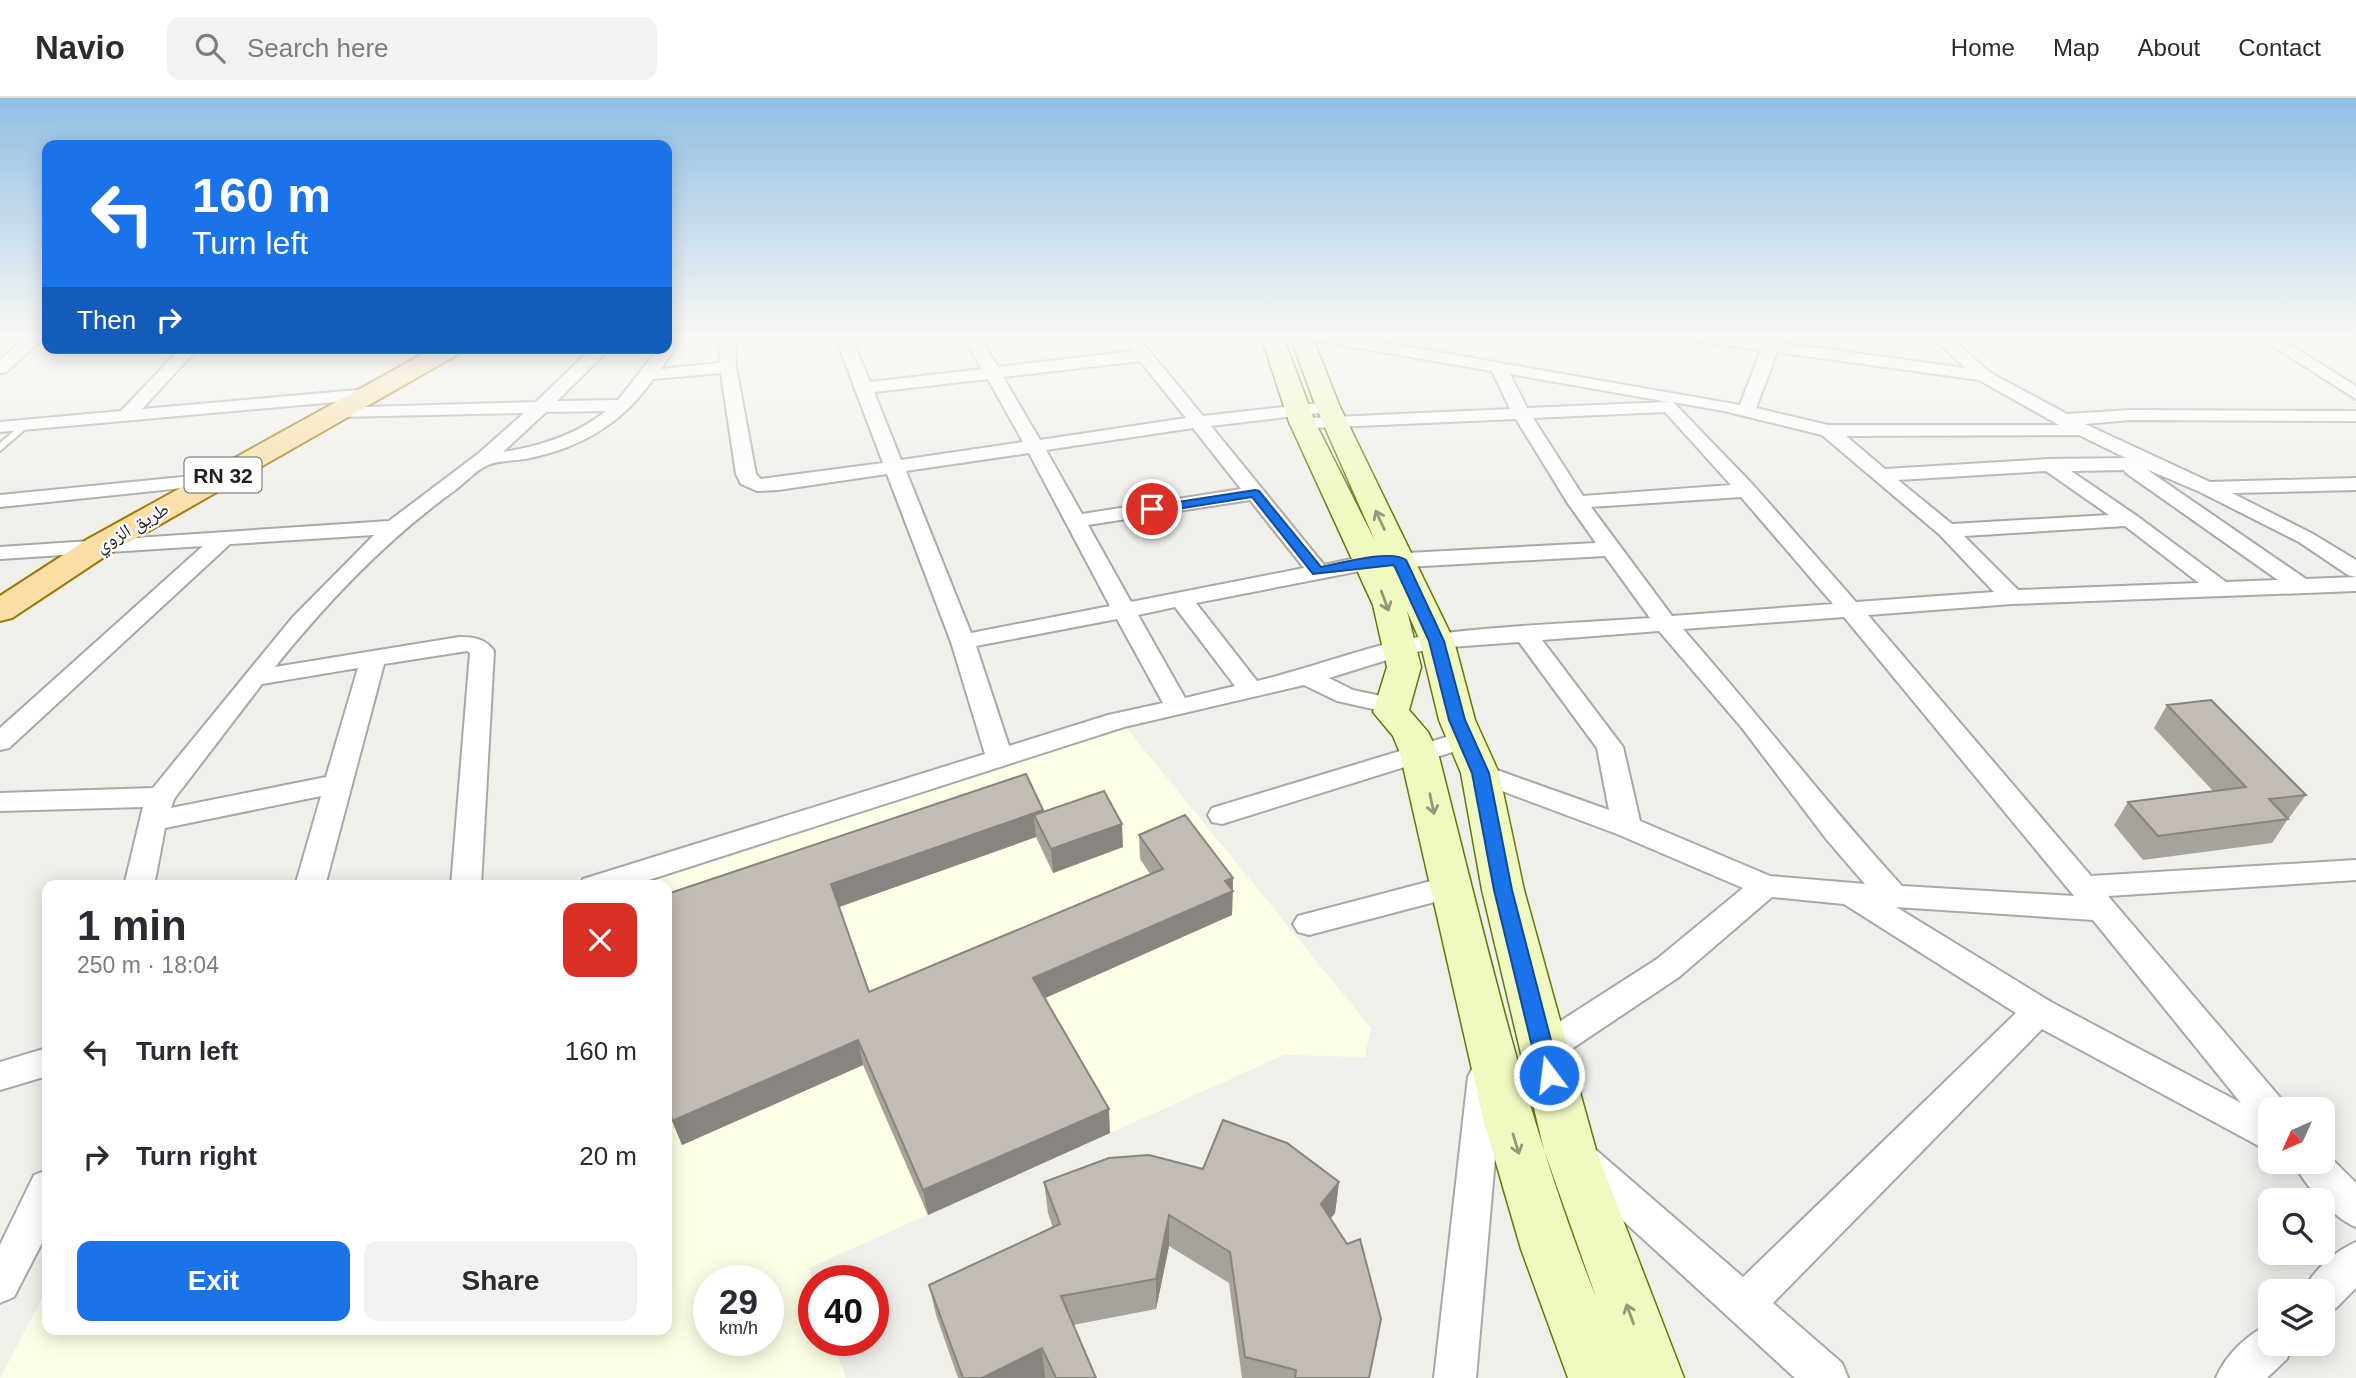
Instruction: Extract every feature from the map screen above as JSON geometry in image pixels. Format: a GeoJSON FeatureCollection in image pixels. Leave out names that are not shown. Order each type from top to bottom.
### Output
{"type":"FeatureCollection","features":[{"type":"Feature","properties":{"kind":"main road","name":"طريق الزوي"},"geometry":{"type":"LineString","coordinates":[[0,611],[99,546],[213,480],[348,396]]}},
{"type":"Feature","properties":{"kind":"main road","name":"طريق الزوي"},"geometry":{"type":"LineString","coordinates":[[0,593],[26,572],[65,547],[182,483],[329,407],[364,396]]}},
{"type":"Feature","properties":{"kind":"street"},"geometry":{"type":"LineString","coordinates":[[126,416],[145,396]]}},
{"type":"Feature","properties":{"kind":"street"},"geometry":{"type":"LineString","coordinates":[[140,880],[157,809],[254,678],[330,589],[393,527],[484,459],[553,396]]}},
{"type":"Feature","properties":{"kind":"street"},"geometry":{"type":"LineString","coordinates":[[484,459],[527,455],[565,444],[623,405],[630,396]]}},
{"type":"Feature","properties":{"kind":"street"},"geometry":{"type":"LineString","coordinates":[[733,396],[746,474],[751,483],[765,486],[1198,422],[1331,414],[1522,415],[1724,406]]}},
{"type":"Feature","properties":{"kind":"street"},"geometry":{"type":"LineString","coordinates":[[867,396],[963,642],[999,756]]}},
{"type":"Feature","properties":{"kind":"street"},"geometry":{"type":"LineString","coordinates":[[1007,396],[1177,706]]}},
{"type":"Feature","properties":{"kind":"street"},"geometry":{"type":"LineString","coordinates":[[1177,396],[1318,572]]}},
{"type":"Feature","properties":{"kind":"street"},"geometry":{"type":"LineString","coordinates":[[1294,396],[1370,562],[1401,648],[1404,678],[1391,705],[1391,712],[1410,732],[1419,753],[1508,1118],[1545,1236],[1598,1378]]}},
{"type":"Feature","properties":{"kind":"street"},"geometry":{"type":"LineString","coordinates":[[1324,396],[1437,641],[1457,720],[1473,756],[1503,890],[1570,1150],[1654,1378]]}},
{"type":"Feature","properties":{"kind":"street"},"geometry":{"type":"LineString","coordinates":[[1512,396],[1577,502],[1666,624],[1751,722],[1837,833],[1893,895]]}},
{"type":"Feature","properties":{"kind":"street"},"geometry":{"type":"LineString","coordinates":[[1665,396],[1724,406],[1828,431],[2080,430]]}},
{"type":"Feature","properties":{"kind":"street"},"geometry":{"type":"LineString","coordinates":[[1746,412],[1752,396]]}},
{"type":"Feature","properties":{"kind":"street"},"geometry":{"type":"LineString","coordinates":[[2019,396],[2080,430],[2207,488],[2306,538],[2356,570]]}},
{"type":"Feature","properties":{"kind":"street"},"geometry":{"type":"LineString","coordinates":[[0,427],[126,416],[329,407],[623,405]]}},
{"type":"Feature","properties":{"kind":"street"},"geometry":{"type":"LineString","coordinates":[[1670,407],[1747,490],[1851,610],[2258,1098]]}},
{"type":"Feature","properties":{"kind":"street"},"geometry":{"type":"LineString","coordinates":[[2063,420],[2130,415],[2356,415]]}},
{"type":"Feature","properties":{"kind":"street"},"geometry":{"type":"LineString","coordinates":[[1828,431],[1947,531],[2011,597]]}},
{"type":"Feature","properties":{"kind":"street"},"geometry":{"type":"LineString","coordinates":[[2126,464],[2301,586]]}},
{"type":"Feature","properties":{"kind":"street"},"geometry":{"type":"LineString","coordinates":[[1883,475],[2050,465],[2151,464]]}},
{"type":"Feature","properties":{"kind":"street"},"geometry":{"type":"LineString","coordinates":[[2050,465],[2130,520],[2221,589]]}},
{"type":"Feature","properties":{"kind":"street"},"geometry":{"type":"LineString","coordinates":[[0,501],[213,480]]}},
{"type":"Feature","properties":{"kind":"street"},"geometry":{"type":"LineString","coordinates":[[2207,488],[2356,484]]}},
{"type":"Feature","properties":{"kind":"street"},"geometry":{"type":"LineString","coordinates":[[1577,502],[1747,490]]}},
{"type":"Feature","properties":{"kind":"street"},"geometry":{"type":"LineString","coordinates":[[1075,521],[1255,493]]}},
{"type":"Feature","properties":{"kind":"street"},"geometry":{"type":"LineString","coordinates":[[1947,531],[2130,520]]}},
{"type":"Feature","properties":{"kind":"street"},"geometry":{"type":"LineString","coordinates":[[0,553],[393,527]]}},
{"type":"Feature","properties":{"kind":"street"},"geometry":{"type":"LineString","coordinates":[[0,743],[223,539]]}},
{"type":"Feature","properties":{"kind":"street"},"geometry":{"type":"LineString","coordinates":[[963,642],[1370,562],[1611,549]]}},
{"type":"Feature","properties":{"kind":"street"},"geometry":{"type":"LineString","coordinates":[[613,880],[999,756],[1177,706],[1307,677],[1401,648],[1437,641],[2011,597],[2356,584]]}},
{"type":"Feature","properties":{"kind":"street"},"geometry":{"type":"LineString","coordinates":[[1181,599],[1251,690]]}},
{"type":"Feature","properties":{"kind":"street"},"geometry":{"type":"LineString","coordinates":[[1524,633],[1610,747],[1627,827]]}},
{"type":"Feature","properties":{"kind":"street"},"geometry":{"type":"LineString","coordinates":[[254,678],[466,644],[482,651],[466,880]]}},
{"type":"Feature","properties":{"kind":"street"},"geometry":{"type":"LineString","coordinates":[[306,880],[338,784],[373,658]]}},
{"type":"Feature","properties":{"kind":"street"},"geometry":{"type":"LineString","coordinates":[[1307,677],[1346,696],[1391,705]]}},
{"type":"Feature","properties":{"kind":"street"},"geometry":{"type":"LineString","coordinates":[[1222,816],[1419,753],[1473,756],[1627,827],[1766,886],[1851,894],[2092,898],[2356,870]]}},
{"type":"Feature","properties":{"kind":"street"},"geometry":{"type":"LineString","coordinates":[[0,802],[157,809],[338,784]]}},
{"type":"Feature","properties":{"kind":"street"},"geometry":{"type":"LineString","coordinates":[[1543,1050],[1668,968],[1766,886]]}},
{"type":"Feature","properties":{"kind":"street"},"geometry":{"type":"LineString","coordinates":[[1309,924],[1450,887]]}},
{"type":"Feature","properties":{"kind":"street"},"geometry":{"type":"LineString","coordinates":[[1851,894],[2039,1011],[2258,1130]]}},
{"type":"Feature","properties":{"kind":"street"},"geometry":{"type":"LineString","coordinates":[[1743,1304],[2039,1011]]}},
{"type":"Feature","properties":{"kind":"street"},"geometry":{"type":"LineString","coordinates":[[1455,1378],[1489,1037]]}},
{"type":"Feature","properties":{"kind":"street"},"geometry":{"type":"LineString","coordinates":[[0,1076],[42,1063]]}},
{"type":"Feature","properties":{"kind":"street"},"geometry":{"type":"LineString","coordinates":[[1570,1150],[1828,1378]]}},
{"type":"Feature","properties":{"kind":"street"},"geometry":{"type":"LineString","coordinates":[[2323,1174],[2356,1210]]}},
{"type":"Feature","properties":{"kind":"street"},"geometry":{"type":"LineString","coordinates":[[0,1284],[42,1199]]}},
{"type":"Feature","properties":{"kind":"street"},"geometry":{"type":"LineString","coordinates":[[2335,1281],[2356,1261]]}},
{"type":"Feature","properties":{"kind":"street"},"geometry":{"type":"LineString","coordinates":[[2237,1378],[2260,1356]]}},
{"type":"Feature","properties":{"kind":"lane"},"geometry":{"type":"LineString","coordinates":[[0,448],[26,425]]}},
{"type":"Feature","properties":{"kind":"shaded area"},"geometry":{"type":"Polygon","coordinates":[[[1124,725],[1371,1028],[1365,1057],[1284,1055],[816,1265],[798,1265],[798,1356],[838,1356],[846,1378],[0,1378],[42,1298],[42,1335],[672,1335],[672,880],[653,880],[1124,725]]]}},
{"type":"Feature","properties":{"kind":"building"},"geometry":{"type":"Polygon","coordinates":[[[2211,700],[2306,795],[2269,799],[2288,819],[2158,836],[2128,802],[2246,787],[2167,705],[2211,700]]]}},
{"type":"Feature","properties":{"kind":"building"},"geometry":{"type":"Polygon","coordinates":[[[1026,774],[1043,810],[831,884],[869,992],[1163,869],[1139,835],[1185,815],[1233,878],[1225,881],[1233,891],[1033,978],[1109,1109],[923,1190],[858,1040],[672,1121],[672,892],[1026,774]]]}},
{"type":"Feature","properties":{"kind":"building"},"geometry":{"type":"Polygon","coordinates":[[[1104,791],[1122,824],[1051,849],[1034,815],[1104,791]]]}},
{"type":"Feature","properties":{"kind":"building"},"geometry":{"type":"Polygon","coordinates":[[[1223,1120],[1287,1143],[1339,1182],[1321,1204],[1347,1244],[1360,1239],[1381,1319],[1369,1378],[1295,1378],[1296,1370],[1245,1357],[1230,1252],[1169,1215],[1156,1279],[1061,1296],[1096,1378],[1056,1378],[1042,1348],[982,1378],[963,1378],[929,1285],[1060,1224],[1044,1182],[1109,1158],[1149,1155],[1203,1169],[1223,1120]]]}},
{"type":"Feature","properties":{"kind":"route"},"geometry":{"type":"LineString","coordinates":[[1152,509],[1255,493],[1318,572],[1370,562],[1399,560],[1437,641],[1457,720],[1480,773],[1503,890],[1549,1075]]}}]}
